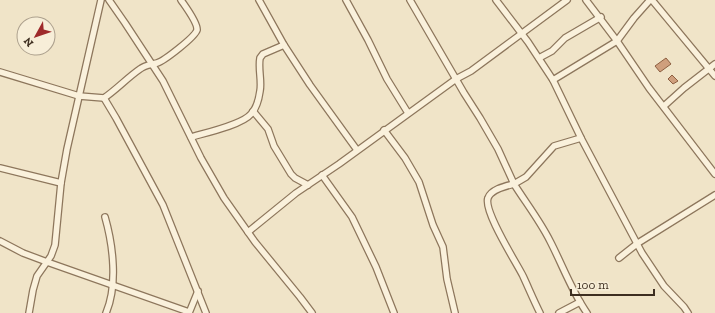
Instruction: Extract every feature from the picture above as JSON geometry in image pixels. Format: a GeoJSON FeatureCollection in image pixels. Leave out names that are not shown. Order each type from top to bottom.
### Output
{"type":"FeatureCollection","features":[{"type":"Feature","properties":{"kind":"street"},"geometry":{"type":"LineString","coordinates":[[29,313],[37,276],[51,256],[55,245],[61,183],[101,0]]}},
{"type":"Feature","properties":{"kind":"street"},"geometry":{"type":"LineString","coordinates":[[109,0],[152,64],[224,198],[277,270],[312,313]]}},
{"type":"Feature","properties":{"kind":"street"},"geometry":{"type":"LineString","coordinates":[[0,72],[79,96],[104,98],[143,67],[163,60],[194,35],[197,30],[196,23],[181,0]]}},
{"type":"Feature","properties":{"kind":"street"},"geometry":{"type":"LineString","coordinates":[[259,0],[284,45],[357,150]]}},
{"type":"Feature","properties":{"kind":"street"},"geometry":{"type":"LineString","coordinates":[[346,0],[387,79],[408,113]]}},
{"type":"Feature","properties":{"kind":"street"},"geometry":{"type":"LineString","coordinates":[[410,0],[494,143],[514,184],[536,216],[550,240],[586,313]]}},
{"type":"Feature","properties":{"kind":"street"},"geometry":{"type":"LineString","coordinates":[[496,0],[539,58],[553,80],[581,138],[657,276],[688,313]]}},
{"type":"Feature","properties":{"kind":"street"},"geometry":{"type":"LineString","coordinates":[[248,232],[269,214],[308,185],[456,79],[471,71],[567,0]]}},
{"type":"Feature","properties":{"kind":"street"},"geometry":{"type":"LineString","coordinates":[[586,0],[601,18],[649,88],[715,174]]}},
{"type":"Feature","properties":{"kind":"street"},"geometry":{"type":"LineString","coordinates":[[553,80],[617,41],[634,18],[651,0],[715,76]]}},
{"type":"Feature","properties":{"kind":"street"},"geometry":{"type":"LineString","coordinates":[[539,58],[552,51],[564,38],[601,18]]}},
{"type":"Feature","properties":{"kind":"street"},"geometry":{"type":"LineString","coordinates":[[191,137],[215,131],[245,119],[253,112],[260,91],[260,58],[262,54],[284,45]]}},
{"type":"Feature","properties":{"kind":"street"},"geometry":{"type":"LineString","coordinates":[[664,106],[715,64]]}},
{"type":"Feature","properties":{"kind":"street"},"geometry":{"type":"LineString","coordinates":[[104,98],[163,205],[206,313]]}},
{"type":"Feature","properties":{"kind":"street"},"geometry":{"type":"LineString","coordinates":[[253,112],[268,129],[274,146],[291,174],[308,185]]}},
{"type":"Feature","properties":{"kind":"street"},"geometry":{"type":"LineString","coordinates":[[384,130],[405,158],[419,182],[433,225],[443,247],[447,279],[455,313]]}},
{"type":"Feature","properties":{"kind":"street"},"geometry":{"type":"LineString","coordinates":[[540,313],[523,276],[498,229],[487,202],[488,196],[492,192],[514,184],[526,177],[554,146],[581,138]]}},
{"type":"Feature","properties":{"kind":"street"},"geometry":{"type":"LineString","coordinates":[[0,168],[61,183]]}},
{"type":"Feature","properties":{"kind":"street"},"geometry":{"type":"LineString","coordinates":[[322,175],[352,217],[376,267],[394,313]]}},
{"type":"Feature","properties":{"kind":"street"},"geometry":{"type":"LineString","coordinates":[[619,258],[638,243],[715,195]]}},
{"type":"Feature","properties":{"kind":"street"},"geometry":{"type":"LineString","coordinates":[[105,217],[110,234],[112,250],[112,286],[106,313]]}},
{"type":"Feature","properties":{"kind":"street"},"geometry":{"type":"LineString","coordinates":[[0,241],[23,253],[112,286],[189,312],[198,291]]}},
{"type":"Feature","properties":{"kind":"street"},"geometry":{"type":"LineString","coordinates":[[559,313],[580,302]]}},
{"type":"Feature","properties":{"kind":"building"},"geometry":{"type":"Polygon","coordinates":[[[666,58],[671,64],[660,72],[655,66],[666,58]]]}},
{"type":"Feature","properties":{"kind":"building"},"geometry":{"type":"Polygon","coordinates":[[[672,75],[678,81],[673,84],[668,79],[672,75]]]}}]}
